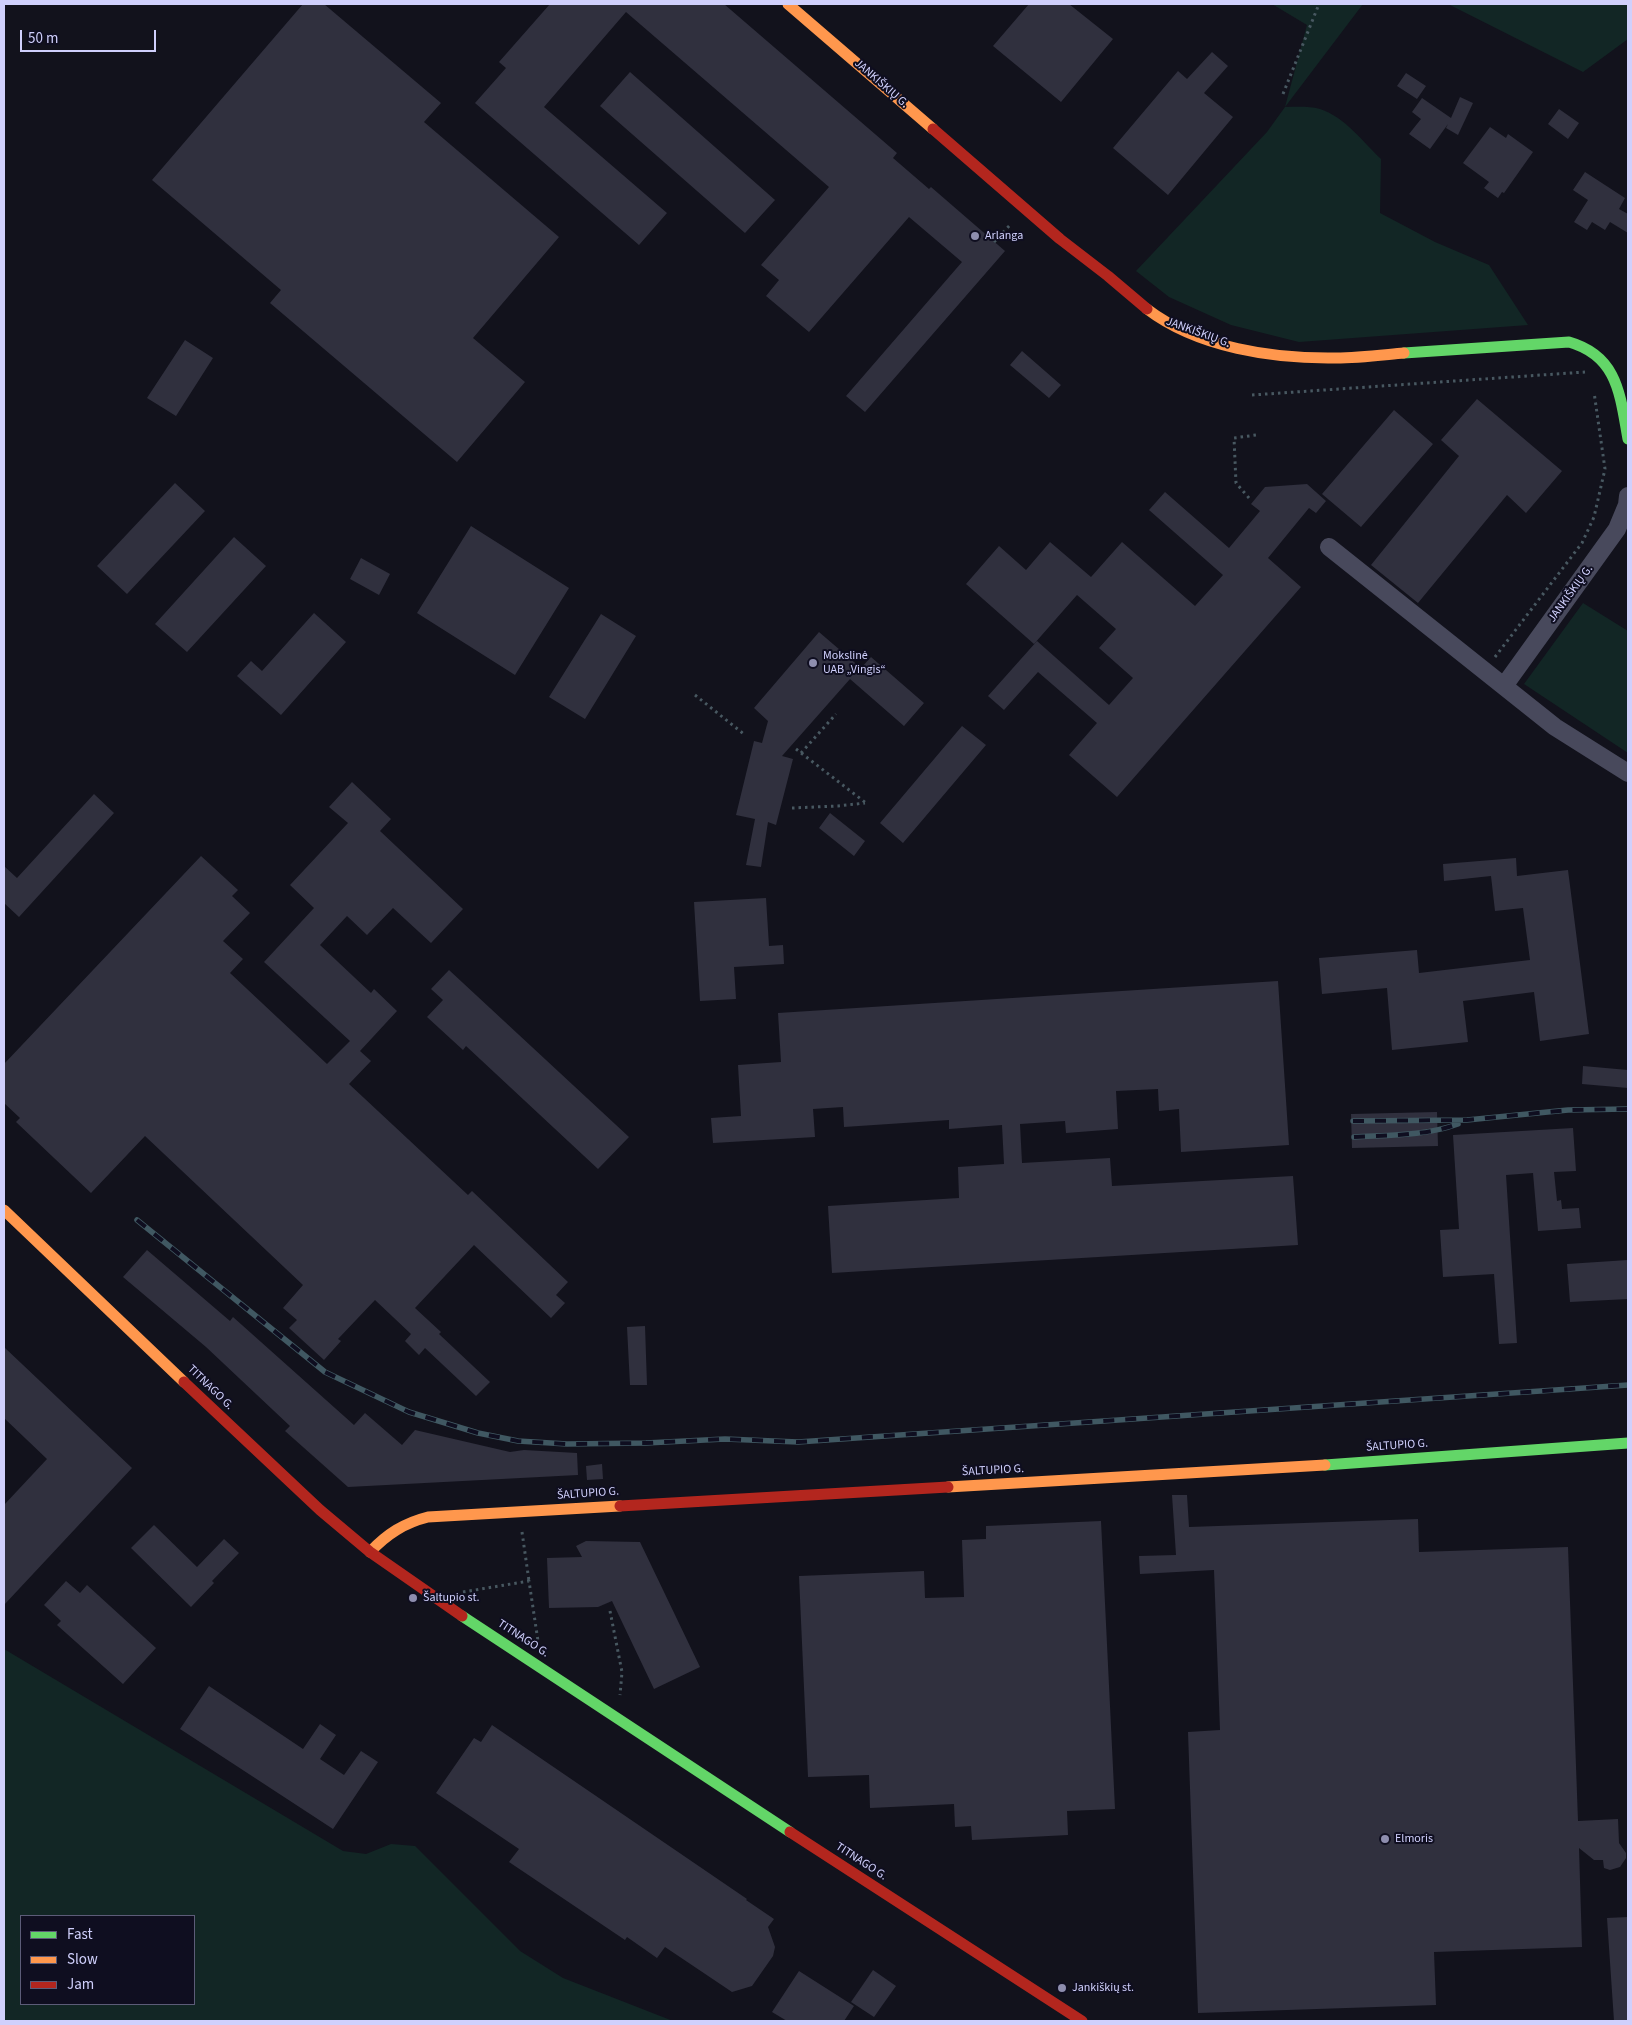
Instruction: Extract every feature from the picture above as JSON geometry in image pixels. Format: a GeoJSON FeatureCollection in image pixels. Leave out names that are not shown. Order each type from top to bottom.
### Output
{"type":"FeatureCollection","features":[{"type":"Feature","properties":{"kind":"street","name":"JANKIŠKIŲ G."},"geometry":{"type":"LineString","coordinates":[[788,4],[1024,209],[1141,306],[1164,321],[1195,334],[1242,349],[1300,358],[1336,358],[1569,342],[1585,347],[1597,354],[1609,371],[1621,400],[1628,439]]}},
{"type":"Feature","properties":{"kind":"street","name":"JANKIŠKIŲ G."},"geometry":{"type":"LineString","coordinates":[[1504,686],[1617,529],[1627,505],[1628,496]]}},
{"type":"Feature","properties":{"kind":"street"},"geometry":{"type":"LineString","coordinates":[[1329,547],[1483,672],[1504,686],[1555,727],[1628,773]]}},
{"type":"Feature","properties":{"kind":"street","name":"TITNAGO G."},"geometry":{"type":"LineString","coordinates":[[4,1210],[279,1472],[370,1552],[526,1658],[952,1938],[1082,2021]]}},
{"type":"Feature","properties":{"kind":"street","name":"ŠALTUPIO G."},"geometry":{"type":"LineString","coordinates":[[370,1552],[394,1528],[409,1521],[428,1517],[1259,1470],[1628,1442]]}},
{"type":"Feature","properties":{"kind":"path"},"geometry":{"type":"LineString","coordinates":[[1283,94],[1319,4]]}},
{"type":"Feature","properties":{"kind":"path"},"geometry":{"type":"LineString","coordinates":[[1252,395],[1609,371]]}},
{"type":"Feature","properties":{"kind":"path"},"geometry":{"type":"LineString","coordinates":[[1483,672],[1582,543],[1594,517],[1605,469],[1594,391]]}},
{"type":"Feature","properties":{"kind":"path"},"geometry":{"type":"LineString","coordinates":[[1249,498],[1236,483],[1234,438],[1256,435]]}},
{"type":"Feature","properties":{"kind":"path"},"geometry":{"type":"LineString","coordinates":[[695,695],[745,735]]}},
{"type":"Feature","properties":{"kind":"path"},"geometry":{"type":"LineString","coordinates":[[801,752],[836,714]]}},
{"type":"Feature","properties":{"kind":"path"},"geometry":{"type":"LineString","coordinates":[[792,808],[866,803],[796,749]]}},
{"type":"Feature","properties":{"kind":"path"},"geometry":{"type":"LineString","coordinates":[[519,1512],[538,1645],[526,1658]]}},
{"type":"Feature","properties":{"kind":"path"},"geometry":{"type":"LineString","coordinates":[[445,1604],[456,1593],[529,1581]]}},
{"type":"Feature","properties":{"kind":"path"},"geometry":{"type":"LineString","coordinates":[[610,1611],[622,1672],[620,1698],[610,1713]]}},
{"type":"Feature","properties":{"kind":"green space"},"geometry":{"type":"Polygon","coordinates":[[[1272,4],[1363,4],[1285,107],[1307,25],[1272,4]]]}},
{"type":"Feature","properties":{"kind":"green space"},"geometry":{"type":"Polygon","coordinates":[[[1448,4],[1628,4],[1628,39],[1583,72],[1448,4]]]}},
{"type":"Feature","properties":{"kind":"green space"},"geometry":{"type":"Polygon","coordinates":[[[1285,107],[1320,109],[1346,124],[1381,159],[1380,213],[1435,242],[1489,265],[1528,325],[1299,342],[1231,325],[1169,297],[1136,271],[1267,132],[1285,107]]]}},
{"type":"Feature","properties":{"kind":"green space"},"geometry":{"type":"Polygon","coordinates":[[[1583,603],[1628,631],[1628,753],[1524,684],[1583,603]]]}},
{"type":"Feature","properties":{"kind":"green space"},"geometry":{"type":"Polygon","coordinates":[[[4,1649],[343,1851],[366,1854],[391,1844],[415,1846],[520,1951],[563,1978],[673,2021],[4,2021],[4,1649]]]}},
{"type":"Feature","properties":{"kind":"building"},"geometry":{"type":"Polygon","coordinates":[[[303,4],[324,4],[441,103],[424,122],[559,237],[473,338],[525,382],[457,462],[270,303],[281,290],[152,180],[303,4]]]}},
{"type":"Feature","properties":{"kind":"building"},"geometry":{"type":"Polygon","coordinates":[[[550,4],[724,4],[897,153],[893,158],[929,189],[931,187],[1005,251],[865,412],[846,396],[962,262],[909,217],[809,332],[766,296],[779,280],[761,265],[829,187],[626,12],[544,107],[667,213],[639,245],[475,103],[506,68],[499,62],[550,4]]]}},
{"type":"Feature","properties":{"kind":"building"},"geometry":{"type":"Polygon","coordinates":[[[1029,4],[1069,4],[1113,39],[1061,102],[993,46],[1029,4]]]}},
{"type":"Feature","properties":{"kind":"building"},"geometry":{"type":"Polygon","coordinates":[[[1212,52],[1228,66],[1204,93],[1233,117],[1168,195],[1113,148],[1178,71],[1187,79],[1212,52]]]}},
{"type":"Feature","properties":{"kind":"building"},"geometry":{"type":"Polygon","coordinates":[[[630,72],[775,200],[745,233],[600,106],[630,72]]]}},
{"type":"Feature","properties":{"kind":"building"},"geometry":{"type":"Polygon","coordinates":[[[1406,73],[1426,86],[1417,99],[1397,86],[1406,73]]]}},
{"type":"Feature","properties":{"kind":"building"},"geometry":{"type":"Polygon","coordinates":[[[1460,97],[1473,103],[1458,135],[1446,128],[1448,124],[1430,149],[1409,134],[1421,119],[1412,112],[1422,98],[1451,118],[1460,97]]]}},
{"type":"Feature","properties":{"kind":"building"},"geometry":{"type":"Polygon","coordinates":[[[1559,109],[1579,123],[1568,139],[1548,124],[1559,109]]]}},
{"type":"Feature","properties":{"kind":"building"},"geometry":{"type":"Polygon","coordinates":[[[1490,127],[1506,138],[1508,134],[1533,152],[1504,193],[1502,192],[1498,198],[1484,188],[1489,182],[1463,163],[1490,127]]]}},
{"type":"Feature","properties":{"kind":"building"},"geometry":{"type":"Polygon","coordinates":[[[1585,172],[1625,198],[1619,209],[1628,214],[1628,233],[1610,222],[1605,230],[1592,222],[1587,230],[1574,222],[1588,200],[1573,190],[1585,172]]]}},
{"type":"Feature","properties":{"kind":"building"},"geometry":{"type":"Polygon","coordinates":[[[185,340],[213,358],[176,416],[147,398],[185,340]]]}},
{"type":"Feature","properties":{"kind":"building"},"geometry":{"type":"Polygon","coordinates":[[[1022,351],[1061,385],[1049,398],[1010,365],[1022,351]]]}},
{"type":"Feature","properties":{"kind":"building"},"geometry":{"type":"Polygon","coordinates":[[[1477,399],[1562,471],[1526,513],[1507,495],[1418,603],[1371,565],[1459,456],[1441,440],[1477,399]]]}},
{"type":"Feature","properties":{"kind":"building"},"geometry":{"type":"Polygon","coordinates":[[[1394,410],[1433,444],[1361,527],[1322,494],[1394,410]]]}},
{"type":"Feature","properties":{"kind":"building"},"geometry":{"type":"Polygon","coordinates":[[[175,483],[205,511],[127,594],[97,566],[175,483]]]}},
{"type":"Feature","properties":{"kind":"building"},"geometry":{"type":"Polygon","coordinates":[[[1307,484],[1326,501],[1316,513],[1309,508],[1268,558],[1301,587],[1117,797],[1069,755],[1097,723],[1038,672],[1004,710],[988,696],[1037,641],[1109,705],[1133,678],[1099,648],[1116,629],[1077,595],[1034,644],[966,584],[999,546],[1026,570],[1050,542],[1091,577],[1122,542],[1195,606],[1223,575],[1149,510],[1165,492],[1229,548],[1260,511],[1251,504],[1265,487],[1307,484]]]}},
{"type":"Feature","properties":{"kind":"building"},"geometry":{"type":"Polygon","coordinates":[[[471,526],[569,588],[515,675],[417,613],[471,526]]]}},
{"type":"Feature","properties":{"kind":"building"},"geometry":{"type":"Polygon","coordinates":[[[234,537],[266,566],[187,652],[155,624],[234,537]]]}},
{"type":"Feature","properties":{"kind":"building"},"geometry":{"type":"Polygon","coordinates":[[[361,558],[390,574],[379,595],[350,579],[361,558]]]}},
{"type":"Feature","properties":{"kind":"building"},"geometry":{"type":"Polygon","coordinates":[[[314,613],[346,642],[281,715],[237,676],[251,661],[262,671],[314,613]]]}},
{"type":"Feature","properties":{"kind":"building"},"geometry":{"type":"Polygon","coordinates":[[[601,614],[636,636],[585,719],[549,697],[601,614]]]}},
{"type":"Feature","properties":{"kind":"building"},"geometry":{"type":"Polygon","coordinates":[[[819,632],[861,668],[871,657],[924,703],[904,726],[850,679],[782,756],[793,759],[776,825],[768,822],[761,867],[746,865],[755,819],[736,815],[754,741],[762,743],[768,721],[754,708],[819,632]]]}},
{"type":"Feature","properties":{"kind":"building"},"geometry":{"type":"Polygon","coordinates":[[[962,726],[986,745],[903,843],[880,823],[962,726]]]}},
{"type":"Feature","properties":{"kind":"building"},"geometry":{"type":"Polygon","coordinates":[[[352,782],[391,819],[380,831],[463,909],[431,943],[393,908],[367,935],[347,916],[320,945],[371,993],[374,989],[397,1011],[360,1051],[371,1061],[349,1084],[468,1195],[472,1191],[568,1282],[556,1295],[565,1303],[551,1318],[474,1245],[415,1308],[441,1332],[439,1334],[490,1382],[476,1396],[425,1348],[419,1355],[405,1341],[411,1334],[375,1300],[338,1339],[341,1341],[324,1360],[289,1328],[297,1320],[283,1308],[303,1285],[145,1136],[91,1193],[16,1122],[20,1118],[4,1103],[4,1064],[201,856],[238,890],[232,896],[250,913],[223,941],[243,959],[230,973],[327,1064],[350,1041],[264,962],[314,908],[290,885],[348,823],[329,807],[352,782]]]}},
{"type":"Feature","properties":{"kind":"building"},"geometry":{"type":"Polygon","coordinates":[[[94,794],[114,813],[19,917],[4,903],[4,866],[17,878],[94,794]]]}},
{"type":"Feature","properties":{"kind":"building"},"geometry":{"type":"Polygon","coordinates":[[[830,813],[865,841],[854,856],[819,828],[830,813]]]}},
{"type":"Feature","properties":{"kind":"building"},"geometry":{"type":"Polygon","coordinates":[[[1516,858],[1517,876],[1568,870],[1589,1034],[1540,1041],[1534,992],[1463,1001],[1468,1042],[1392,1050],[1387,988],[1322,994],[1319,958],[1417,950],[1419,973],[1530,960],[1523,908],[1495,911],[1491,876],[1444,881],[1443,864],[1516,858]]]}},
{"type":"Feature","properties":{"kind":"building"},"geometry":{"type":"Polygon","coordinates":[[[766,898],[769,946],[783,945],[784,964],[734,967],[736,999],[700,1001],[694,902],[766,898]]]}},
{"type":"Feature","properties":{"kind":"building"},"geometry":{"type":"Polygon","coordinates":[[[449,970],[629,1137],[598,1169],[466,1046],[463,1050],[427,1017],[443,1000],[431,989],[449,970]]]}},
{"type":"Feature","properties":{"kind":"building"},"geometry":{"type":"Polygon","coordinates":[[[1278,981],[1289,1145],[1181,1152],[1179,1109],[1159,1111],[1158,1089],[1116,1091],[1118,1129],[1066,1133],[1065,1121],[1020,1124],[1022,1163],[1110,1158],[1112,1186],[1293,1176],[1298,1245],[832,1273],[828,1206],[959,1198],[958,1167],[1004,1164],[1002,1125],[949,1129],[949,1120],[844,1127],[843,1107],[813,1109],[815,1137],[713,1143],[711,1118],[741,1116],[738,1065],[781,1062],[778,1013],[1278,981]]]}},
{"type":"Feature","properties":{"kind":"building"},"geometry":{"type":"Polygon","coordinates":[[[1583,1066],[1628,1070],[1628,1088],[1582,1084],[1583,1066]]]}},
{"type":"Feature","properties":{"kind":"building"},"geometry":{"type":"Polygon","coordinates":[[[1437,1112],[1438,1146],[1352,1148],[1351,1114],[1437,1112]]]}},
{"type":"Feature","properties":{"kind":"building"},"geometry":{"type":"Polygon","coordinates":[[[1573,1128],[1576,1171],[1554,1172],[1557,1201],[1561,1200],[1562,1209],[1579,1208],[1581,1228],[1538,1231],[1533,1173],[1506,1175],[1517,1343],[1499,1344],[1494,1274],[1443,1277],[1440,1230],[1459,1229],[1453,1135],[1573,1128]]]}},
{"type":"Feature","properties":{"kind":"building"},"geometry":{"type":"Polygon","coordinates":[[[147,1250],[230,1321],[233,1317],[354,1425],[365,1413],[402,1445],[415,1430],[510,1452],[524,1450],[577,1453],[578,1475],[348,1487],[285,1431],[290,1426],[206,1347],[123,1277],[147,1250]]]}},
{"type":"Feature","properties":{"kind":"building"},"geometry":{"type":"Polygon","coordinates":[[[1628,1260],[1628,1299],[1570,1302],[1567,1264],[1628,1260]]]}},
{"type":"Feature","properties":{"kind":"building"},"geometry":{"type":"Polygon","coordinates":[[[645,1326],[647,1385],[630,1385],[627,1327],[645,1326]]]}},
{"type":"Feature","properties":{"kind":"building"},"geometry":{"type":"Polygon","coordinates":[[[4,1347],[132,1468],[4,1605],[4,1505],[47,1459],[4,1418],[4,1347]]]}},
{"type":"Feature","properties":{"kind":"building"},"geometry":{"type":"Polygon","coordinates":[[[602,1464],[603,1479],[587,1480],[586,1466],[602,1464]]]}},
{"type":"Feature","properties":{"kind":"building","name":"Elmoris"},"geometry":{"type":"Polygon","coordinates":[[[1172,1495],[1187,1495],[1189,1527],[1418,1519],[1419,1552],[1568,1547],[1578,1821],[1618,1819],[1619,1843],[1626,1853],[1626,1858],[1620,1867],[1610,1870],[1604,1868],[1603,1860],[1594,1860],[1579,1848],[1582,1947],[1434,1952],[1436,2005],[1198,2013],[1188,1732],[1220,1730],[1214,1570],[1140,1574],[1139,1556],[1176,1555],[1172,1495]]]}},
{"type":"Feature","properties":{"kind":"building"},"geometry":{"type":"Polygon","coordinates":[[[1101,1521],[1115,1809],[1067,1811],[1068,1835],[972,1840],[971,1826],[955,1827],[954,1804],[870,1808],[869,1775],[808,1777],[799,1576],[924,1571],[925,1598],[964,1597],[962,1540],[986,1539],[986,1526],[1101,1521]]]}},
{"type":"Feature","properties":{"kind":"building"},"geometry":{"type":"Polygon","coordinates":[[[154,1525],[197,1567],[224,1539],[239,1553],[212,1581],[214,1583],[191,1607],[131,1548],[154,1525]]]}},
{"type":"Feature","properties":{"kind":"building"},"geometry":{"type":"Polygon","coordinates":[[[586,1541],[640,1542],[700,1667],[654,1689],[612,1601],[598,1607],[549,1608],[547,1558],[582,1557],[576,1546],[586,1541]]]}},
{"type":"Feature","properties":{"kind":"building"},"geometry":{"type":"Polygon","coordinates":[[[66,1581],[80,1593],[87,1585],[156,1648],[123,1684],[57,1625],[61,1621],[44,1605],[66,1581]]]}},
{"type":"Feature","properties":{"kind":"building"},"geometry":{"type":"Polygon","coordinates":[[[209,1686],[303,1749],[320,1724],[336,1735],[320,1759],[344,1775],[361,1751],[378,1762],[333,1829],[180,1729],[209,1686]]]}},
{"type":"Feature","properties":{"kind":"building"},"geometry":{"type":"Polygon","coordinates":[[[492,1725],[774,1919],[768,1927],[775,1947],[773,1956],[752,1986],[732,1992],[665,1947],[657,1958],[627,1937],[625,1940],[509,1862],[519,1849],[436,1793],[474,1738],[481,1742],[492,1725]]]}},
{"type":"Feature","properties":{"kind":"building"},"geometry":{"type":"Polygon","coordinates":[[[1628,1917],[1628,2021],[1614,2021],[1607,1918],[1628,1917]]]}},
{"type":"Feature","properties":{"kind":"building"},"geometry":{"type":"Polygon","coordinates":[[[873,1970],[896,1986],[874,2017],[851,2002],[873,1970]]]}},
{"type":"Feature","properties":{"kind":"building"},"geometry":{"type":"Polygon","coordinates":[[[799,1971],[854,2006],[844,2021],[787,2021],[772,2012],[799,1971]]]}},
{"type":"Feature","properties":{"kind":"railway"},"geometry":{"type":"LineString","coordinates":[[1353,1121],[1467,1120],[1568,1110],[1628,1109]]}},
{"type":"Feature","properties":{"kind":"railway"},"geometry":{"type":"LineString","coordinates":[[1354,1137],[1420,1133],[1458,1124]]}},
{"type":"Feature","properties":{"kind":"railway"},"geometry":{"type":"LineString","coordinates":[[137,1220],[325,1372],[409,1412],[478,1433],[518,1441],[567,1444],[725,1439],[798,1442],[1628,1385]]}},
{"type":"Feature","properties":{"kind":"traffic: fast"},"geometry":{"type":"LineString","coordinates":[[1404,353],[1569,342],[1585,348],[1598,357],[1614,379],[1619,393],[1628,439]]}},
{"type":"Feature","properties":{"kind":"traffic: fast"},"geometry":{"type":"LineString","coordinates":[[1325,1465],[1628,1443]]}},
{"type":"Feature","properties":{"kind":"traffic: fast"},"geometry":{"type":"LineString","coordinates":[[462,1616],[790,1832]]}},
{"type":"Feature","properties":{"kind":"traffic: slow"},"geometry":{"type":"LineString","coordinates":[[788,4],[933,129]]}},
{"type":"Feature","properties":{"kind":"traffic: slow"},"geometry":{"type":"LineString","coordinates":[[1147,309],[1189,333],[1213,342],[1262,353],[1312,358],[1362,357],[1404,353]]}},
{"type":"Feature","properties":{"kind":"traffic: slow"},"geometry":{"type":"LineString","coordinates":[[4,1210],[184,1382]]}},
{"type":"Feature","properties":{"kind":"traffic: slow"},"geometry":{"type":"LineString","coordinates":[[948,1487],[1325,1465]]}},
{"type":"Feature","properties":{"kind":"traffic: slow"},"geometry":{"type":"LineString","coordinates":[[370,1552],[396,1530],[411,1522],[428,1517],[620,1506]]}},
{"type":"Feature","properties":{"kind":"traffic: jam"},"geometry":{"type":"LineString","coordinates":[[933,129],[1060,239],[1147,309]]}},
{"type":"Feature","properties":{"kind":"traffic: jam"},"geometry":{"type":"LineString","coordinates":[[184,1382],[320,1510],[370,1552],[462,1616]]}},
{"type":"Feature","properties":{"kind":"traffic: jam"},"geometry":{"type":"LineString","coordinates":[[620,1506],[948,1487]]}},
{"type":"Feature","properties":{"kind":"traffic: jam"},"geometry":{"type":"LineString","coordinates":[[790,1832],[1082,2021]]}},
{"type":"Feature","properties":{"kind":"place","name":"Arlanga"},"geometry":{"type":"Point","coordinates":[975,236]}},
{"type":"Feature","properties":{"kind":"place","name":"Mokslinė UAB „Vingis“"},"geometry":{"type":"Point","coordinates":[813,663]}},
{"type":"Feature","properties":{"kind":"place","name":"Šaltupio st."},"geometry":{"type":"Point","coordinates":[413,1598]}},
{"type":"Feature","properties":{"kind":"place","name":"Elmoris"},"geometry":{"type":"Point","coordinates":[1385,1839]}},
{"type":"Feature","properties":{"kind":"place","name":"Jankiškių st."},"geometry":{"type":"Point","coordinates":[1062,1988]}}]}
